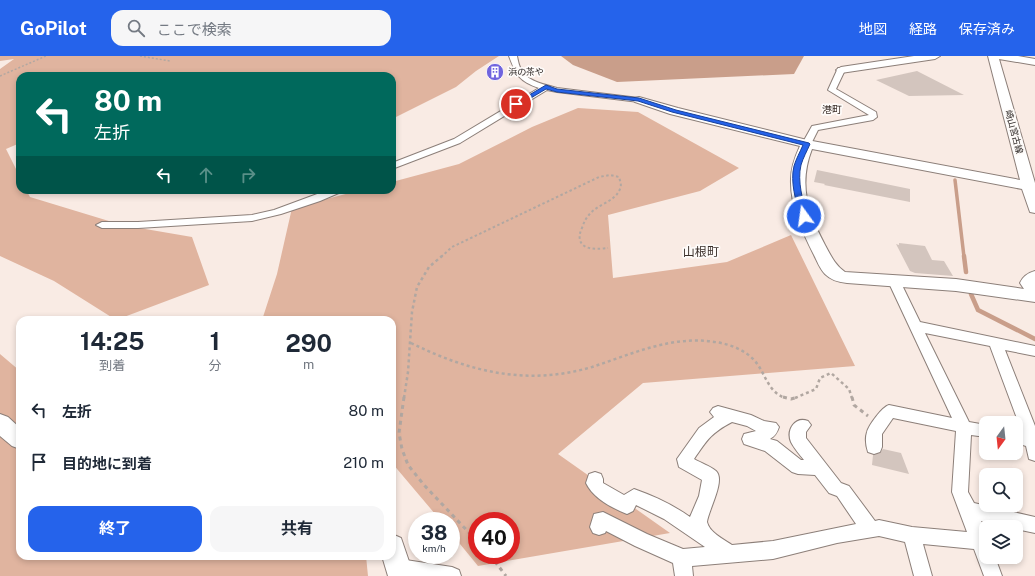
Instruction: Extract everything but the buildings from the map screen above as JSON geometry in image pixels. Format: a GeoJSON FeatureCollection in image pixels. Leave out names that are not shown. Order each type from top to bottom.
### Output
{"type":"FeatureCollection","features":[{"type":"Feature","properties":{"kind":"street"},"geometry":{"type":"LineString","coordinates":[[513,56],[518,71],[521,75],[546,87],[557,90],[639,100],[674,111],[807,144],[1028,186]]}},
{"type":"Feature","properties":{"kind":"street"},"geometry":{"type":"LineString","coordinates":[[935,56],[842,70],[832,90],[873,114],[873,117],[815,128],[798,166],[796,176],[804,216],[830,270],[840,277],[956,285],[1034,287]]}},
{"type":"Feature","properties":{"kind":"street","name":"崎山宮古線"},"geometry":{"type":"LineString","coordinates":[[993,56],[1035,209]]}},
{"type":"Feature","properties":{"kind":"street"},"geometry":{"type":"LineString","coordinates":[[1000,56],[1035,62]]}},
{"type":"Feature","properties":{"kind":"street"},"geometry":{"type":"LineString","coordinates":[[396,164],[457,141],[546,87]]}},
{"type":"Feature","properties":{"kind":"street"},"geometry":{"type":"LineString","coordinates":[[102,225],[138,225],[252,218],[277,212],[328,194]]}},
{"type":"Feature","properties":{"kind":"street"},"geometry":{"type":"LineString","coordinates":[[599,527],[600,520],[603,520],[641,540],[673,552],[681,558],[773,550],[837,535],[879,528],[912,535],[979,541],[960,492],[964,427],[894,281]]}},
{"type":"Feature","properties":{"kind":"street"},"geometry":{"type":"LineString","coordinates":[[916,326],[1035,350]]}},
{"type":"Feature","properties":{"kind":"street"},"geometry":{"type":"LineString","coordinates":[[995,342],[1034,445]]}},
{"type":"Feature","properties":{"kind":"street"},"geometry":{"type":"LineString","coordinates":[[874,447],[874,433],[879,423],[889,411],[979,430]]}},
{"type":"Feature","properties":{"kind":"street"},"geometry":{"type":"LineString","coordinates":[[728,553],[701,531],[698,523],[711,478],[685,462],[685,459],[704,432],[724,413],[762,427],[771,427],[770,431],[766,434],[750,439],[771,446],[798,467],[820,468]]}},
{"type":"Feature","properties":{"kind":"street"},"geometry":{"type":"LineString","coordinates":[[0,423],[16,437]]}},
{"type":"Feature","properties":{"kind":"street"},"geometry":{"type":"LineString","coordinates":[[803,425],[798,428],[798,440],[835,488],[843,491],[871,530]]}},
{"type":"Feature","properties":{"kind":"street"},"geometry":{"type":"LineString","coordinates":[[1023,440],[1034,445]]}},
{"type":"Feature","properties":{"kind":"street"},"geometry":{"type":"LineString","coordinates":[[596,479],[594,483],[597,488],[627,506],[630,500],[634,497],[643,500],[683,521],[702,536],[706,536]]}},
{"type":"Feature","properties":{"kind":"street"},"geometry":{"type":"LineString","coordinates":[[968,510],[1035,525]]}},
{"type":"Feature","properties":{"kind":"street"},"geometry":{"type":"LineString","coordinates":[[912,535],[923,576]]}},
{"type":"Feature","properties":{"kind":"street"},"geometry":{"type":"LineString","coordinates":[[681,558],[684,576]]}},
{"type":"Feature","properties":{"kind":"street"},"geometry":{"type":"LineString","coordinates":[[397,563],[452,576]]}},
{"type":"Feature","properties":{"kind":"street"},"geometry":{"type":"LineString","coordinates":[[988,564],[993,576]]}},
{"type":"Feature","properties":{"kind":"path"},"geometry":{"type":"LineString","coordinates":[[0,76],[46,56]]}},
{"type":"Feature","properties":{"kind":"path"},"geometry":{"type":"LineString","coordinates":[[140,56],[170,61]]}},
{"type":"Feature","properties":{"kind":"path"},"geometry":{"type":"LineString","coordinates":[[468,531],[424,485],[408,464],[398,433],[408,372],[412,312],[416,291],[429,267],[440,256],[460,242],[505,223],[593,179],[610,175],[621,179],[621,187],[613,198],[590,212],[582,225],[579,236],[580,242],[583,246],[608,248]]}},
{"type":"Feature","properties":{"kind":"path"},"geometry":{"type":"LineString","coordinates":[[411,344],[461,366],[469,368],[501,373],[547,375],[575,372],[667,344],[692,340],[707,340],[734,346],[744,352],[756,361],[766,380],[775,391],[783,397],[790,399],[816,388],[816,382],[820,377],[832,373],[850,389],[854,406],[879,423]]}},
{"type":"Feature","properties":{"kind":"path"},"geometry":{"type":"LineString","coordinates":[[497,564],[506,576]]}},
{"type":"Feature","properties":{"kind":"shaded area"},"geometry":{"type":"Polygon","coordinates":[[[0,56],[499,56],[476,71],[456,87],[396,117],[396,72],[16,72],[16,145],[6,149],[16,169],[16,194],[28,194],[30,197],[122,225],[192,237],[209,285],[127,316],[110,316],[54,281],[0,256],[0,69],[14,59],[0,61],[0,56]]]}},
{"type":"Feature","properties":{"kind":"shaded area"},"geometry":{"type":"Polygon","coordinates":[[[561,56],[804,56],[794,74],[617,82],[573,65],[561,56]]]}},
{"type":"Feature","properties":{"kind":"shaded area"},"geometry":{"type":"Polygon","coordinates":[[[578,108],[638,112],[739,168],[700,191],[608,215],[613,278],[727,262],[791,235],[855,366],[643,383],[558,454],[670,533],[520,559],[520,512],[468,512],[468,554],[460,544],[460,512],[433,512],[396,468],[396,316],[263,316],[277,274],[292,208],[346,194],[396,194],[396,181],[459,164],[532,127],[578,108]]]}},
{"type":"Feature","properties":{"kind":"shaded area"},"geometry":{"type":"Polygon","coordinates":[[[0,354],[16,368],[16,560],[366,560],[368,576],[0,576],[0,354]]]}},
{"type":"Feature","properties":{"kind":"shaded area"},"geometry":{"type":"Polygon","coordinates":[[[476,564],[490,564],[478,566],[476,564]]]}},
{"type":"Feature","properties":{"kind":"waterway"},"geometry":{"type":"LineString","coordinates":[[955,180],[964,257]]}},
{"type":"Feature","properties":{"kind":"waterway"},"geometry":{"type":"LineString","coordinates":[[964,256],[966,272]]}},
{"type":"Feature","properties":{"kind":"waterway"},"geometry":{"type":"LineString","coordinates":[[971,294],[978,310],[1035,339]]}},
{"type":"Feature","properties":{"kind":"place","name":"浜の茶や"},"geometry":{"type":"Point","coordinates":[495,72]}},
{"type":"Feature","properties":{"kind":"district","name":"港町"},"geometry":{"type":"Point","coordinates":[832,109]}},
{"type":"Feature","properties":{"kind":"district","name":"山根町"},"geometry":{"type":"Point","coordinates":[701,252]}},
{"type":"Feature","properties":{"kind":"route"},"geometry":{"type":"LineString","coordinates":[[516,104],[546,87],[557,90],[623,97],[807,144],[798,166],[796,176],[804,216]]}}]}
